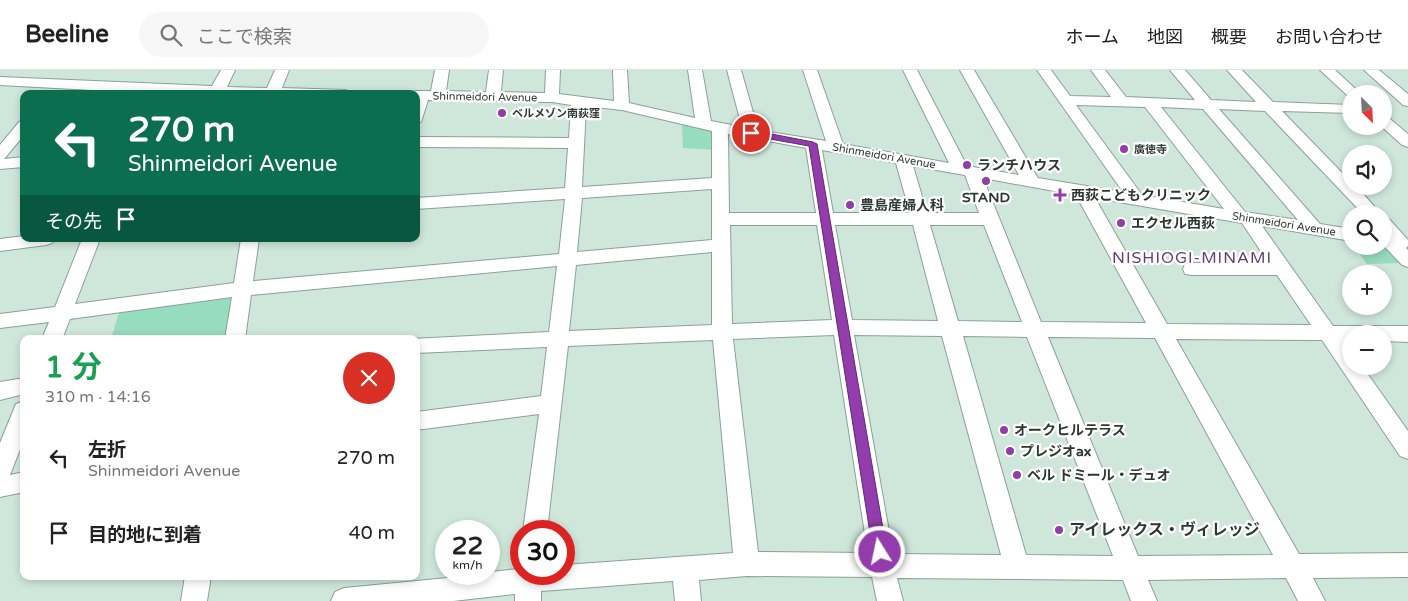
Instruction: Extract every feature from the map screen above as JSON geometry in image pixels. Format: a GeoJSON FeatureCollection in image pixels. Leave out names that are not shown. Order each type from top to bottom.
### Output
{"type":"FeatureCollection","features":[{"type":"Feature","properties":{"kind":"street"},"geometry":{"type":"LineString","coordinates":[[27,83],[38,70]]}},
{"type":"Feature","properties":{"kind":"street"},"geometry":{"type":"LineString","coordinates":[[79,86],[91,70]]}},
{"type":"Feature","properties":{"kind":"street"},"geometry":{"type":"LineString","coordinates":[[218,90],[228,70]]}},
{"type":"Feature","properties":{"kind":"street"},"geometry":{"type":"LineString","coordinates":[[274,90],[282,70]]}},
{"type":"Feature","properties":{"kind":"street"},"geometry":{"type":"LineString","coordinates":[[438,95],[442,70]]}},
{"type":"Feature","properties":{"kind":"street"},"geometry":{"type":"LineString","coordinates":[[492,96],[496,70]]}},
{"type":"Feature","properties":{"kind":"street"},"geometry":{"type":"LineString","coordinates":[[552,70],[552,98]]}},
{"type":"Feature","properties":{"kind":"street"},"geometry":{"type":"LineString","coordinates":[[620,70],[622,106]]}},
{"type":"Feature","properties":{"kind":"street"},"geometry":{"type":"LineString","coordinates":[[695,70],[712,126],[722,184],[722,331],[747,564]]}},
{"type":"Feature","properties":{"kind":"street"},"geometry":{"type":"LineString","coordinates":[[734,70],[751,133]]}},
{"type":"Feature","properties":{"kind":"street"},"geometry":{"type":"LineString","coordinates":[[810,70],[836,148]]}},
{"type":"Feature","properties":{"kind":"street"},"geometry":{"type":"LineString","coordinates":[[910,70],[967,171],[990,219],[1144,601]]}},
{"type":"Feature","properties":{"kind":"street"},"geometry":{"type":"LineString","coordinates":[[968,70],[1032,182]]}},
{"type":"Feature","properties":{"kind":"street"},"geometry":{"type":"LineString","coordinates":[[1044,70],[1137,200]]}},
{"type":"Feature","properties":{"kind":"street"},"geometry":{"type":"LineString","coordinates":[[1098,70],[1122,102]]}},
{"type":"Feature","properties":{"kind":"street"},"geometry":{"type":"LineString","coordinates":[[1177,70],[1209,104],[1314,228]]}},
{"type":"Feature","properties":{"kind":"street"},"geometry":{"type":"LineString","coordinates":[[1234,70],[1365,205]]}},
{"type":"Feature","properties":{"kind":"street"},"geometry":{"type":"LineString","coordinates":[[1327,70],[1344,85]]}},
{"type":"Feature","properties":{"kind":"street"},"geometry":{"type":"LineString","coordinates":[[1371,70],[1408,102]]}},
{"type":"Feature","properties":{"kind":"street"},"geometry":{"type":"LineString","coordinates":[[0,81],[27,83],[52,89],[79,86],[126,90]]}},
{"type":"Feature","properties":{"kind":"street","name":"Shinmeidori Avenue"},"geometry":{"type":"LineString","coordinates":[[420,95],[552,98],[622,106],[712,126],[813,144],[1342,233]]}},
{"type":"Feature","properties":{"kind":"street"},"geometry":{"type":"LineString","coordinates":[[1065,100],[1342,109]]}},
{"type":"Feature","properties":{"kind":"street"},"geometry":{"type":"LineString","coordinates":[[536,520],[574,194],[579,101]]}},
{"type":"Feature","properties":{"kind":"street"},"geometry":{"type":"LineString","coordinates":[[1150,102],[1283,268],[1408,449]]}},
{"type":"Feature","properties":{"kind":"street"},"geometry":{"type":"LineString","coordinates":[[1392,110],[1408,110]]}},
{"type":"Feature","properties":{"kind":"street"},"geometry":{"type":"LineString","coordinates":[[1392,128],[1408,142]]}},
{"type":"Feature","properties":{"kind":"street"},"geometry":{"type":"LineString","coordinates":[[0,155],[20,130]]}},
{"type":"Feature","properties":{"kind":"street"},"geometry":{"type":"LineString","coordinates":[[420,142],[576,143]]}},
{"type":"Feature","properties":{"kind":"street"},"geometry":{"type":"LineString","coordinates":[[813,144],[882,565],[890,601]]}},
{"type":"Feature","properties":{"kind":"street"},"geometry":{"type":"LineString","coordinates":[[903,159],[952,328],[1017,566]]}},
{"type":"Feature","properties":{"kind":"street"},"geometry":{"type":"LineString","coordinates":[[0,164],[20,162]]}},
{"type":"Feature","properties":{"kind":"street"},"geometry":{"type":"LineString","coordinates":[[420,204],[722,184]]}},
{"type":"Feature","properties":{"kind":"street"},"geometry":{"type":"LineString","coordinates":[[1082,190],[1312,601]]}},
{"type":"Feature","properties":{"kind":"street"},"geometry":{"type":"LineString","coordinates":[[722,219],[990,219]]}},
{"type":"Feature","properties":{"kind":"street"},"geometry":{"type":"LineString","coordinates":[[0,244],[20,242]]}},
{"type":"Feature","properties":{"kind":"street"},"geometry":{"type":"LineString","coordinates":[[54,335],[90,242]]}},
{"type":"Feature","properties":{"kind":"street"},"geometry":{"type":"LineString","coordinates":[[236,335],[250,242]]}},
{"type":"Feature","properties":{"kind":"street"},"geometry":{"type":"LineString","coordinates":[[1396,242],[1408,261]]}},
{"type":"Feature","properties":{"kind":"street"},"geometry":{"type":"LineString","coordinates":[[0,320],[242,289],[722,245]]}},
{"type":"Feature","properties":{"kind":"street"},"geometry":{"type":"LineString","coordinates":[[1192,269],[1283,268]]}},
{"type":"Feature","properties":{"kind":"street"},"geometry":{"type":"LineString","coordinates":[[420,345],[842,327],[1408,334]]}},
{"type":"Feature","properties":{"kind":"street"},"geometry":{"type":"LineString","coordinates":[[0,390],[20,387]]}},
{"type":"Feature","properties":{"kind":"street"},"geometry":{"type":"LineString","coordinates":[[420,420],[551,404]]}},
{"type":"Feature","properties":{"kind":"street"},"geometry":{"type":"LineString","coordinates":[[0,471],[20,420]]}},
{"type":"Feature","properties":{"kind":"street"},"geometry":{"type":"LineString","coordinates":[[0,487],[20,483]]}},
{"type":"Feature","properties":{"kind":"street"},"geometry":{"type":"LineString","coordinates":[[575,580],[747,564],[1131,568],[1408,564]]}},
{"type":"Feature","properties":{"kind":"street"},"geometry":{"type":"LineString","coordinates":[[685,569],[688,601]]}},
{"type":"Feature","properties":{"kind":"street"},"geometry":{"type":"LineString","coordinates":[[194,601],[197,580]]}},
{"type":"Feature","properties":{"kind":"street"},"geometry":{"type":"LineString","coordinates":[[344,601],[528,585]]}},
{"type":"Feature","properties":{"kind":"green space"},"geometry":{"type":"Polygon","coordinates":[[[682,123],[715,129],[716,150],[683,148],[682,123]]]}},
{"type":"Feature","properties":{"kind":"green space"},"geometry":{"type":"Polygon","coordinates":[[[1392,252],[1402,263],[1367,264],[1360,255],[1392,255],[1392,252]]]}},
{"type":"Feature","properties":{"kind":"green space"},"geometry":{"type":"Polygon","coordinates":[[[225,296],[231,298],[227,335],[112,335],[120,309],[225,296]]]}},
{"type":"Feature","properties":{"kind":"place","name":"ベルメゾン南荻窪"},"geometry":{"type":"Point","coordinates":[502,113]}},
{"type":"Feature","properties":{"kind":"place","name":"廣徳寺"},"geometry":{"type":"Point","coordinates":[1124,149]}},
{"type":"Feature","properties":{"kind":"place","name":"ランチハウス"},"geometry":{"type":"Point","coordinates":[967,165]}},
{"type":"Feature","properties":{"kind":"place","name":"STAND"},"geometry":{"type":"Point","coordinates":[986,181]}},
{"type":"Feature","properties":{"kind":"place","name":"西荻こどもクリニック"},"geometry":{"type":"Point","coordinates":[1060,195]}},
{"type":"Feature","properties":{"kind":"place","name":"豊島産婦人科"},"geometry":{"type":"Point","coordinates":[850,205]}},
{"type":"Feature","properties":{"kind":"place","name":"エクセル西荻"},"geometry":{"type":"Point","coordinates":[1121,223]}},
{"type":"Feature","properties":{"kind":"place","name":"オークヒルテラス"},"geometry":{"type":"Point","coordinates":[1004,430]}},
{"type":"Feature","properties":{"kind":"place","name":"プレジオax"},"geometry":{"type":"Point","coordinates":[1010,451]}},
{"type":"Feature","properties":{"kind":"place","name":"ベル ドミール・デュオ"},"geometry":{"type":"Point","coordinates":[1017,475]}},
{"type":"Feature","properties":{"kind":"place","name":"アイレックス・ヴィレッジ"},"geometry":{"type":"Point","coordinates":[1059,530]}},
{"type":"Feature","properties":{"kind":"district","name":"NISHIOGI-MINAMI"},"geometry":{"type":"Point","coordinates":[1192,258]}},
{"type":"Feature","properties":{"kind":"route"},"geometry":{"type":"LineString","coordinates":[[751,133],[813,144],[880,552]]}}]}
